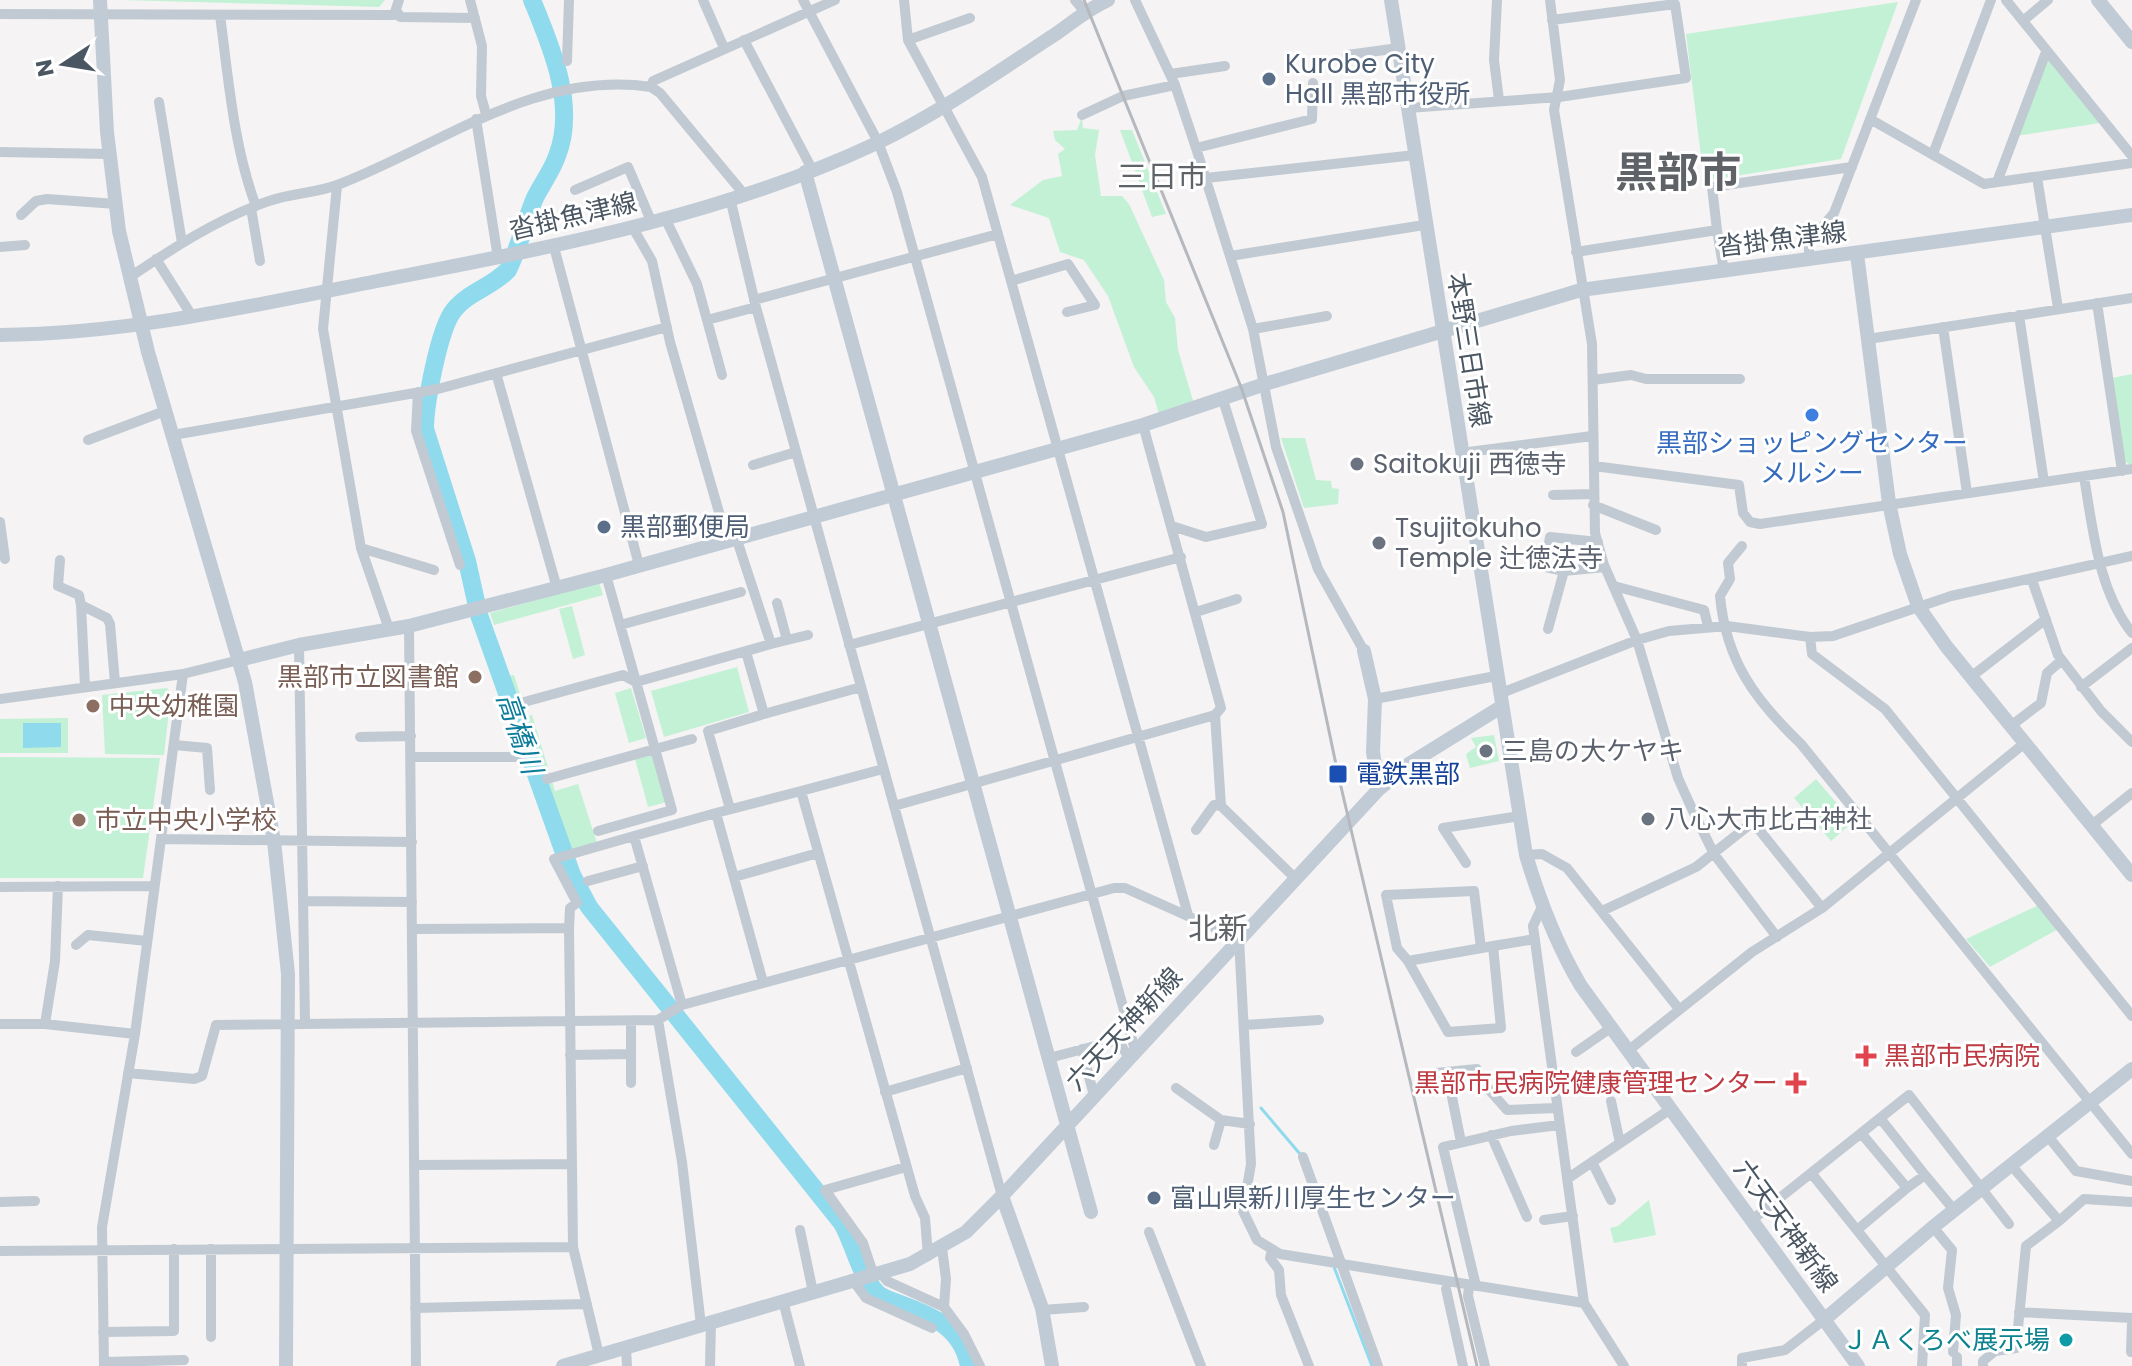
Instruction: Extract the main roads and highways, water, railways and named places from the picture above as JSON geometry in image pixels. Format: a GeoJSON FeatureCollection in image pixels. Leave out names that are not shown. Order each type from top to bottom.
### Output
{"type":"FeatureCollection","features":[{"type":"Feature","properties":{"kind":"water"},"geometry":{"type":"Polygon","coordinates":[[[23,723],[61,723],[61,747],[23,748],[23,723]]]}},
{"type":"Feature","properties":{"kind":"waterway","name":"高橋川"},"geometry":{"type":"LineString","coordinates":[[532,0],[559,76],[564,117],[562,137],[555,162],[534,200],[508,270],[460,304],[448,319],[430,386],[425,429],[467,561],[479,615],[572,875],[589,907],[842,1223],[862,1269],[878,1294],[944,1325],[960,1342],[969,1366]]}},
{"type":"Feature","properties":{"kind":"waterway"},"geometry":{"type":"LineString","coordinates":[[1261,1108],[1300,1154]]}},
{"type":"Feature","properties":{"kind":"waterway"},"geometry":{"type":"LineString","coordinates":[[1334,1267],[1372,1366]]}},
{"type":"Feature","properties":{"kind":"railway"},"geometry":{"type":"LineString","coordinates":[[1084,0],[1241,387],[1283,512],[1338,774],[1477,1366]]}},
{"type":"Feature","properties":{"kind":"place","name":"Kurobe City Hall 黒部市役所"},"geometry":{"type":"Point","coordinates":[1269,79]}},
{"type":"Feature","properties":{"kind":"place","name":"黒部ショッピングセンター メルシー"},"geometry":{"type":"Point","coordinates":[1812,415]}},
{"type":"Feature","properties":{"kind":"place","name":"Saitokuji 西徳寺"},"geometry":{"type":"Point","coordinates":[1357,464]}},
{"type":"Feature","properties":{"kind":"place","name":"黒部郵便局"},"geometry":{"type":"Point","coordinates":[604,527]}},
{"type":"Feature","properties":{"kind":"place","name":"Tsujitokuho Temple 辻徳法寺"},"geometry":{"type":"Point","coordinates":[1379,543]}},
{"type":"Feature","properties":{"kind":"place","name":"黒部市立図書館"},"geometry":{"type":"Point","coordinates":[475,677]}},
{"type":"Feature","properties":{"kind":"place","name":"中央幼稚園"},"geometry":{"type":"Point","coordinates":[93,706]}},
{"type":"Feature","properties":{"kind":"place","name":"三島の大ケヤキ"},"geometry":{"type":"Point","coordinates":[1486,751]}},
{"type":"Feature","properties":{"kind":"place","name":"電鉄黒部"},"geometry":{"type":"Point","coordinates":[1338,774]}},
{"type":"Feature","properties":{"kind":"place","name":"八心大市比古神社"},"geometry":{"type":"Point","coordinates":[1648,819]}},
{"type":"Feature","properties":{"kind":"place","name":"市立中央小学校"},"geometry":{"type":"Point","coordinates":[79,820]}},
{"type":"Feature","properties":{"kind":"place","name":"黒部市民病院"},"geometry":{"type":"Point","coordinates":[1866,1056]}},
{"type":"Feature","properties":{"kind":"place","name":"黒部市民病院健康管理センター"},"geometry":{"type":"Point","coordinates":[1796,1083]}},
{"type":"Feature","properties":{"kind":"place","name":"富山県新川厚生センター"},"geometry":{"type":"Point","coordinates":[1154,1198]}},
{"type":"Feature","properties":{"kind":"place","name":"ＪＡくろべ展示場"},"geometry":{"type":"Point","coordinates":[2066,1340]}},
{"type":"Feature","properties":{"kind":"district","name":"黒部市"},"geometry":{"type":"Point","coordinates":[1678,172]}},
{"type":"Feature","properties":{"kind":"district","name":"三日市"},"geometry":{"type":"Point","coordinates":[1162,177]}},
{"type":"Feature","properties":{"kind":"district","name":"北新"},"geometry":{"type":"Point","coordinates":[1218,929]}}]}
